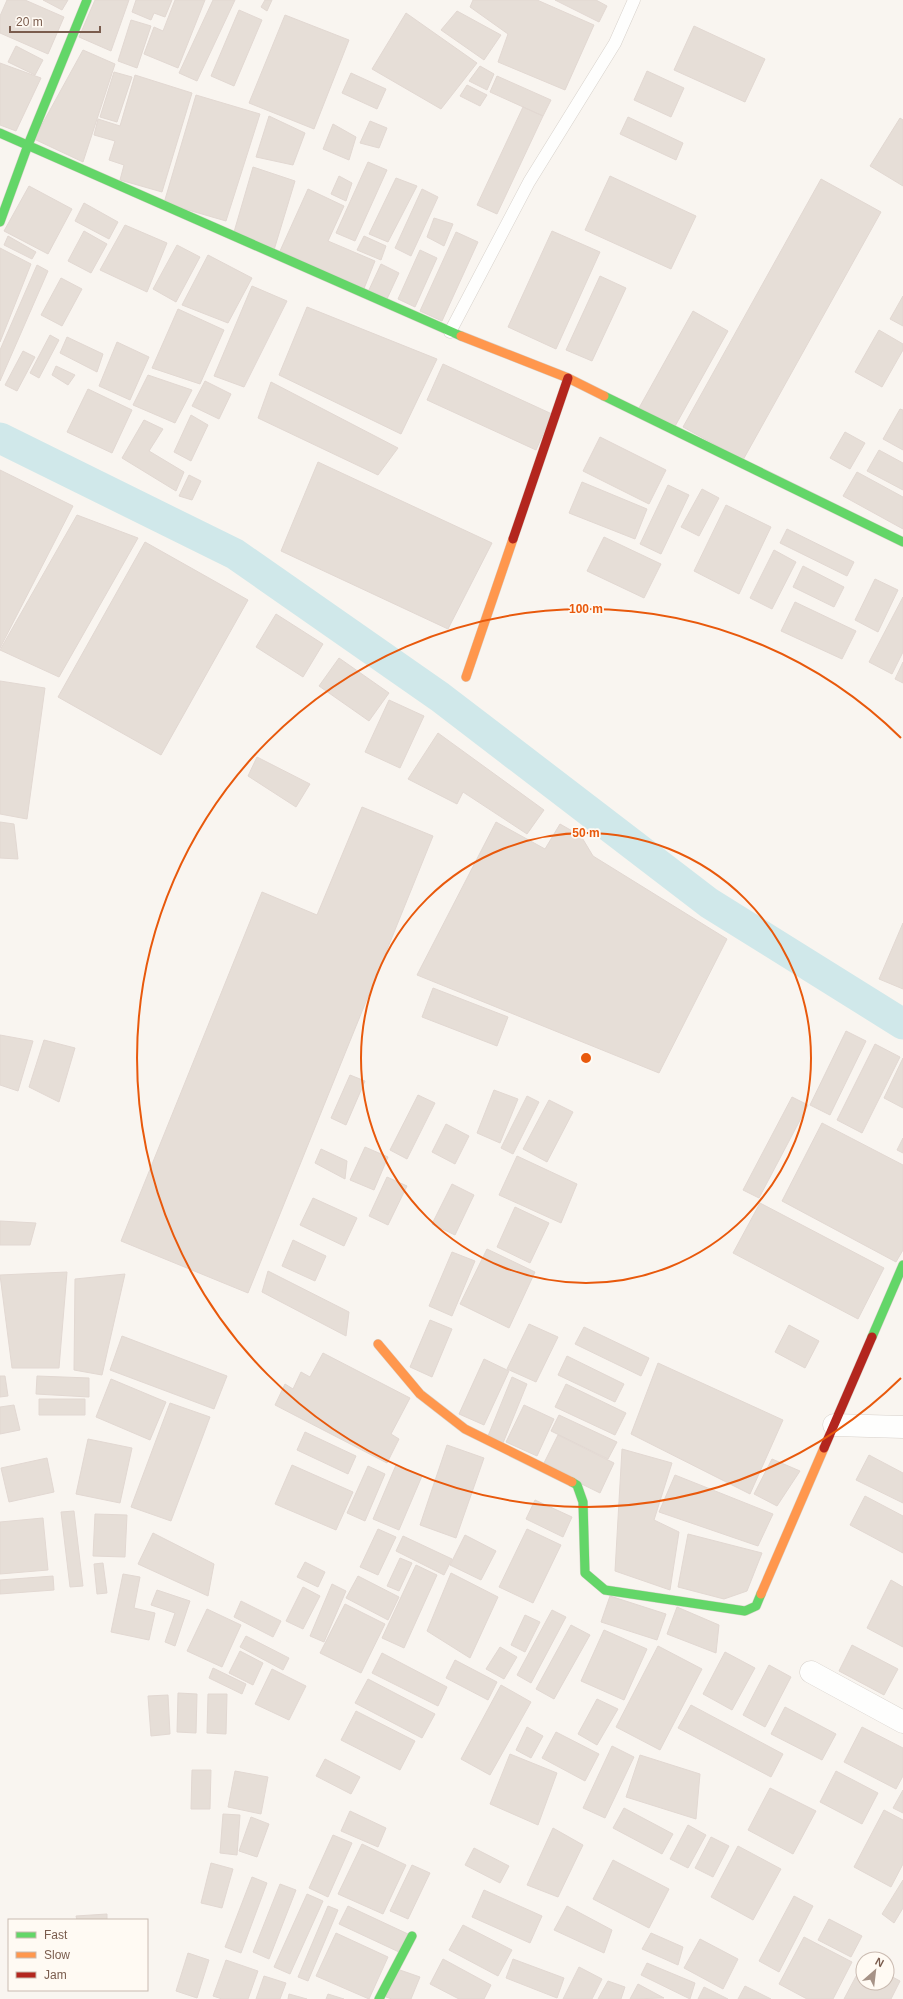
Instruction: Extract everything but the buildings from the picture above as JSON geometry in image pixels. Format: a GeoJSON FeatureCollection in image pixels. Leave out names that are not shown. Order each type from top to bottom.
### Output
{"type":"FeatureCollection","features":[{"type":"Feature","properties":{"kind":"street"},"geometry":{"type":"LineString","coordinates":[[0,222],[28,145],[87,0]]}},
{"type":"Feature","properties":{"kind":"street"},"geometry":{"type":"LineString","coordinates":[[0,133],[450,332],[568,378],[903,542]]}},
{"type":"Feature","properties":{"kind":"street"},"geometry":{"type":"LineString","coordinates":[[466,677],[568,378]]}},
{"type":"Feature","properties":{"kind":"street"},"geometry":{"type":"LineString","coordinates":[[378,1344],[420,1394],[465,1430],[577,1485],[583,1502],[585,1573],[605,1590],[745,1611],[756,1606],[903,1265]]}},
{"type":"Feature","properties":{"kind":"street"},"geometry":{"type":"LineString","coordinates":[[834,1424],[903,1427]]}},
{"type":"Feature","properties":{"kind":"street"},"geometry":{"type":"LineString","coordinates":[[811,1672],[903,1722]]}},
{"type":"Feature","properties":{"kind":"street"},"geometry":{"type":"LineString","coordinates":[[379,1999],[412,1936]]}},
{"type":"Feature","properties":{"kind":"lane"},"geometry":{"type":"LineString","coordinates":[[450,332],[529,182],[615,43],[634,0]]}},
{"type":"Feature","properties":{"kind":"waterway"},"geometry":{"type":"LineString","coordinates":[[0,438],[235,554],[440,697],[709,903],[903,1024]]}},
{"type":"Feature","properties":{"kind":"traffic: fast"},"geometry":{"type":"LineString","coordinates":[[0,222],[28,145],[87,0]]}},
{"type":"Feature","properties":{"kind":"traffic: fast"},"geometry":{"type":"LineString","coordinates":[[0,133],[461,336]]}},
{"type":"Feature","properties":{"kind":"traffic: fast"},"geometry":{"type":"LineString","coordinates":[[604,396],[903,542]]}},
{"type":"Feature","properties":{"kind":"traffic: fast"},"geometry":{"type":"LineString","coordinates":[[872,1337],[903,1265]]}},
{"type":"Feature","properties":{"kind":"traffic: fast"},"geometry":{"type":"LineString","coordinates":[[572,1482],[577,1485],[583,1502],[585,1573],[605,1590],[745,1611],[756,1606],[761,1594]]}},
{"type":"Feature","properties":{"kind":"traffic: fast"},"geometry":{"type":"LineString","coordinates":[[379,1999],[412,1936]]}},
{"type":"Feature","properties":{"kind":"traffic: slow"},"geometry":{"type":"LineString","coordinates":[[461,336],[568,378],[604,396]]}},
{"type":"Feature","properties":{"kind":"traffic: slow"},"geometry":{"type":"LineString","coordinates":[[466,677],[513,539]]}},
{"type":"Feature","properties":{"kind":"traffic: slow"},"geometry":{"type":"LineString","coordinates":[[378,1344],[420,1394],[465,1429],[572,1482]]}},
{"type":"Feature","properties":{"kind":"traffic: slow"},"geometry":{"type":"LineString","coordinates":[[761,1594],[824,1448]]}},
{"type":"Feature","properties":{"kind":"traffic: jam"},"geometry":{"type":"LineString","coordinates":[[513,539],[568,378]]}},
{"type":"Feature","properties":{"kind":"traffic: jam"},"geometry":{"type":"LineString","coordinates":[[824,1448],[872,1337]]}}]}
